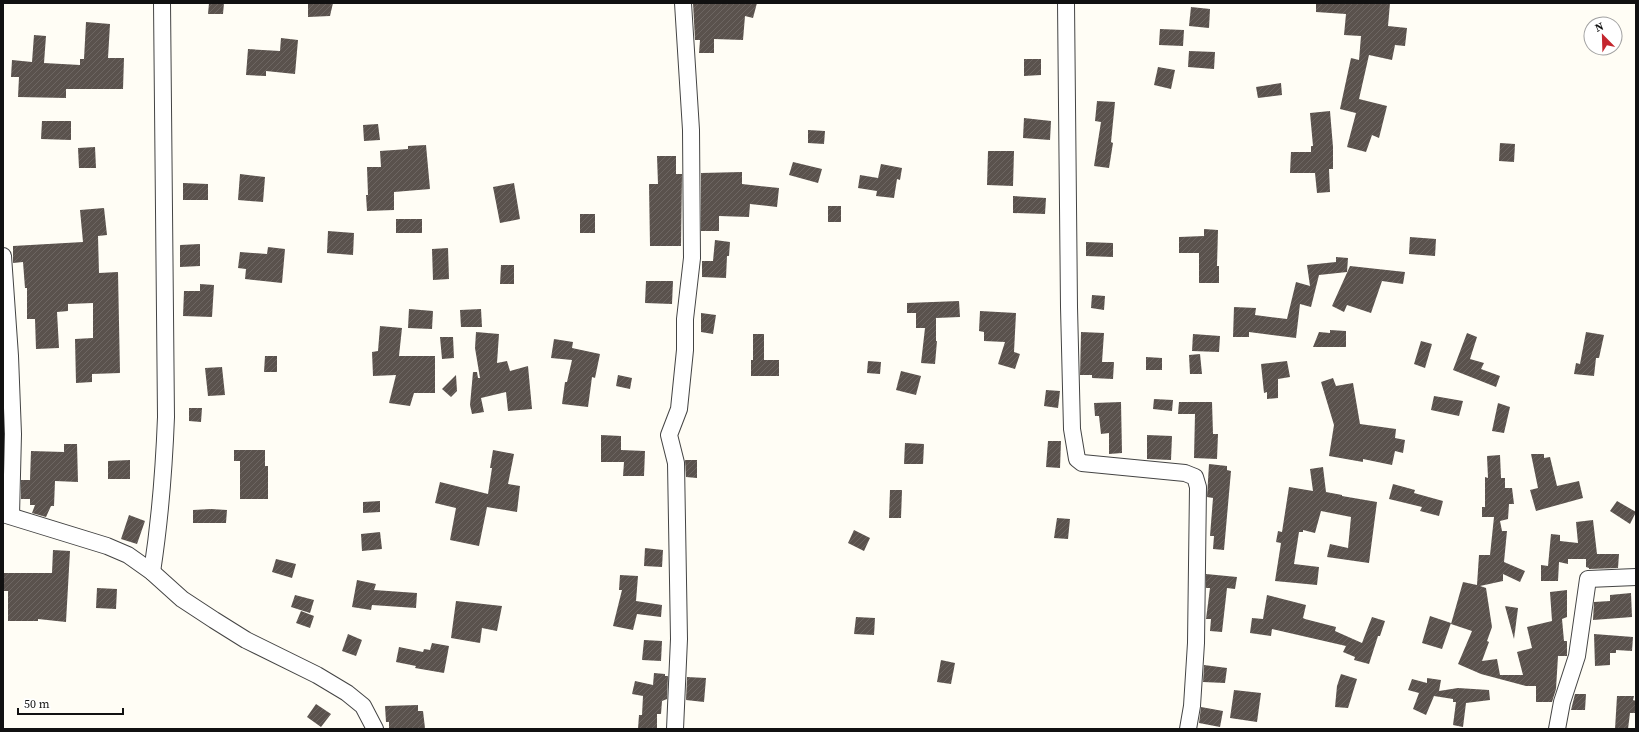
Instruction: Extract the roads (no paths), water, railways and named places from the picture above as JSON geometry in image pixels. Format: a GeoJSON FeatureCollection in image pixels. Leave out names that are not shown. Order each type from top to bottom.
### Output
{"type":"FeatureCollection","features":[{"type":"Feature","properties":{"kind":"street"},"geometry":{"type":"LineString","coordinates":[[152,572],[159,526],[166,416],[162,3]]}},
{"type":"Feature","properties":{"kind":"street"},"geometry":{"type":"LineString","coordinates":[[675,729],[679,638],[676,471],[675,455],[669,435],[679,409],[685,350],[685,319],[692,258],[691,130],[683,3]]}},
{"type":"Feature","properties":{"kind":"street"},"geometry":{"type":"LineString","coordinates":[[1066,3],[1069,307],[1072,429],[1077,459],[1082,462],[1185,473],[1195,477],[1198,488],[1196,643],[1192,706],[1188,729]]}},
{"type":"Feature","properties":{"kind":"street"},"geometry":{"type":"LineString","coordinates":[[3,256],[11,363],[13,434],[7,515],[107,546],[128,555],[152,572],[182,599],[246,640],[317,675],[347,693],[363,706],[375,729]]}},
{"type":"Feature","properties":{"kind":"street"},"geometry":{"type":"LineString","coordinates":[[1557,729],[1562,702],[1577,656],[1588,579],[1636,577]]}}]}
